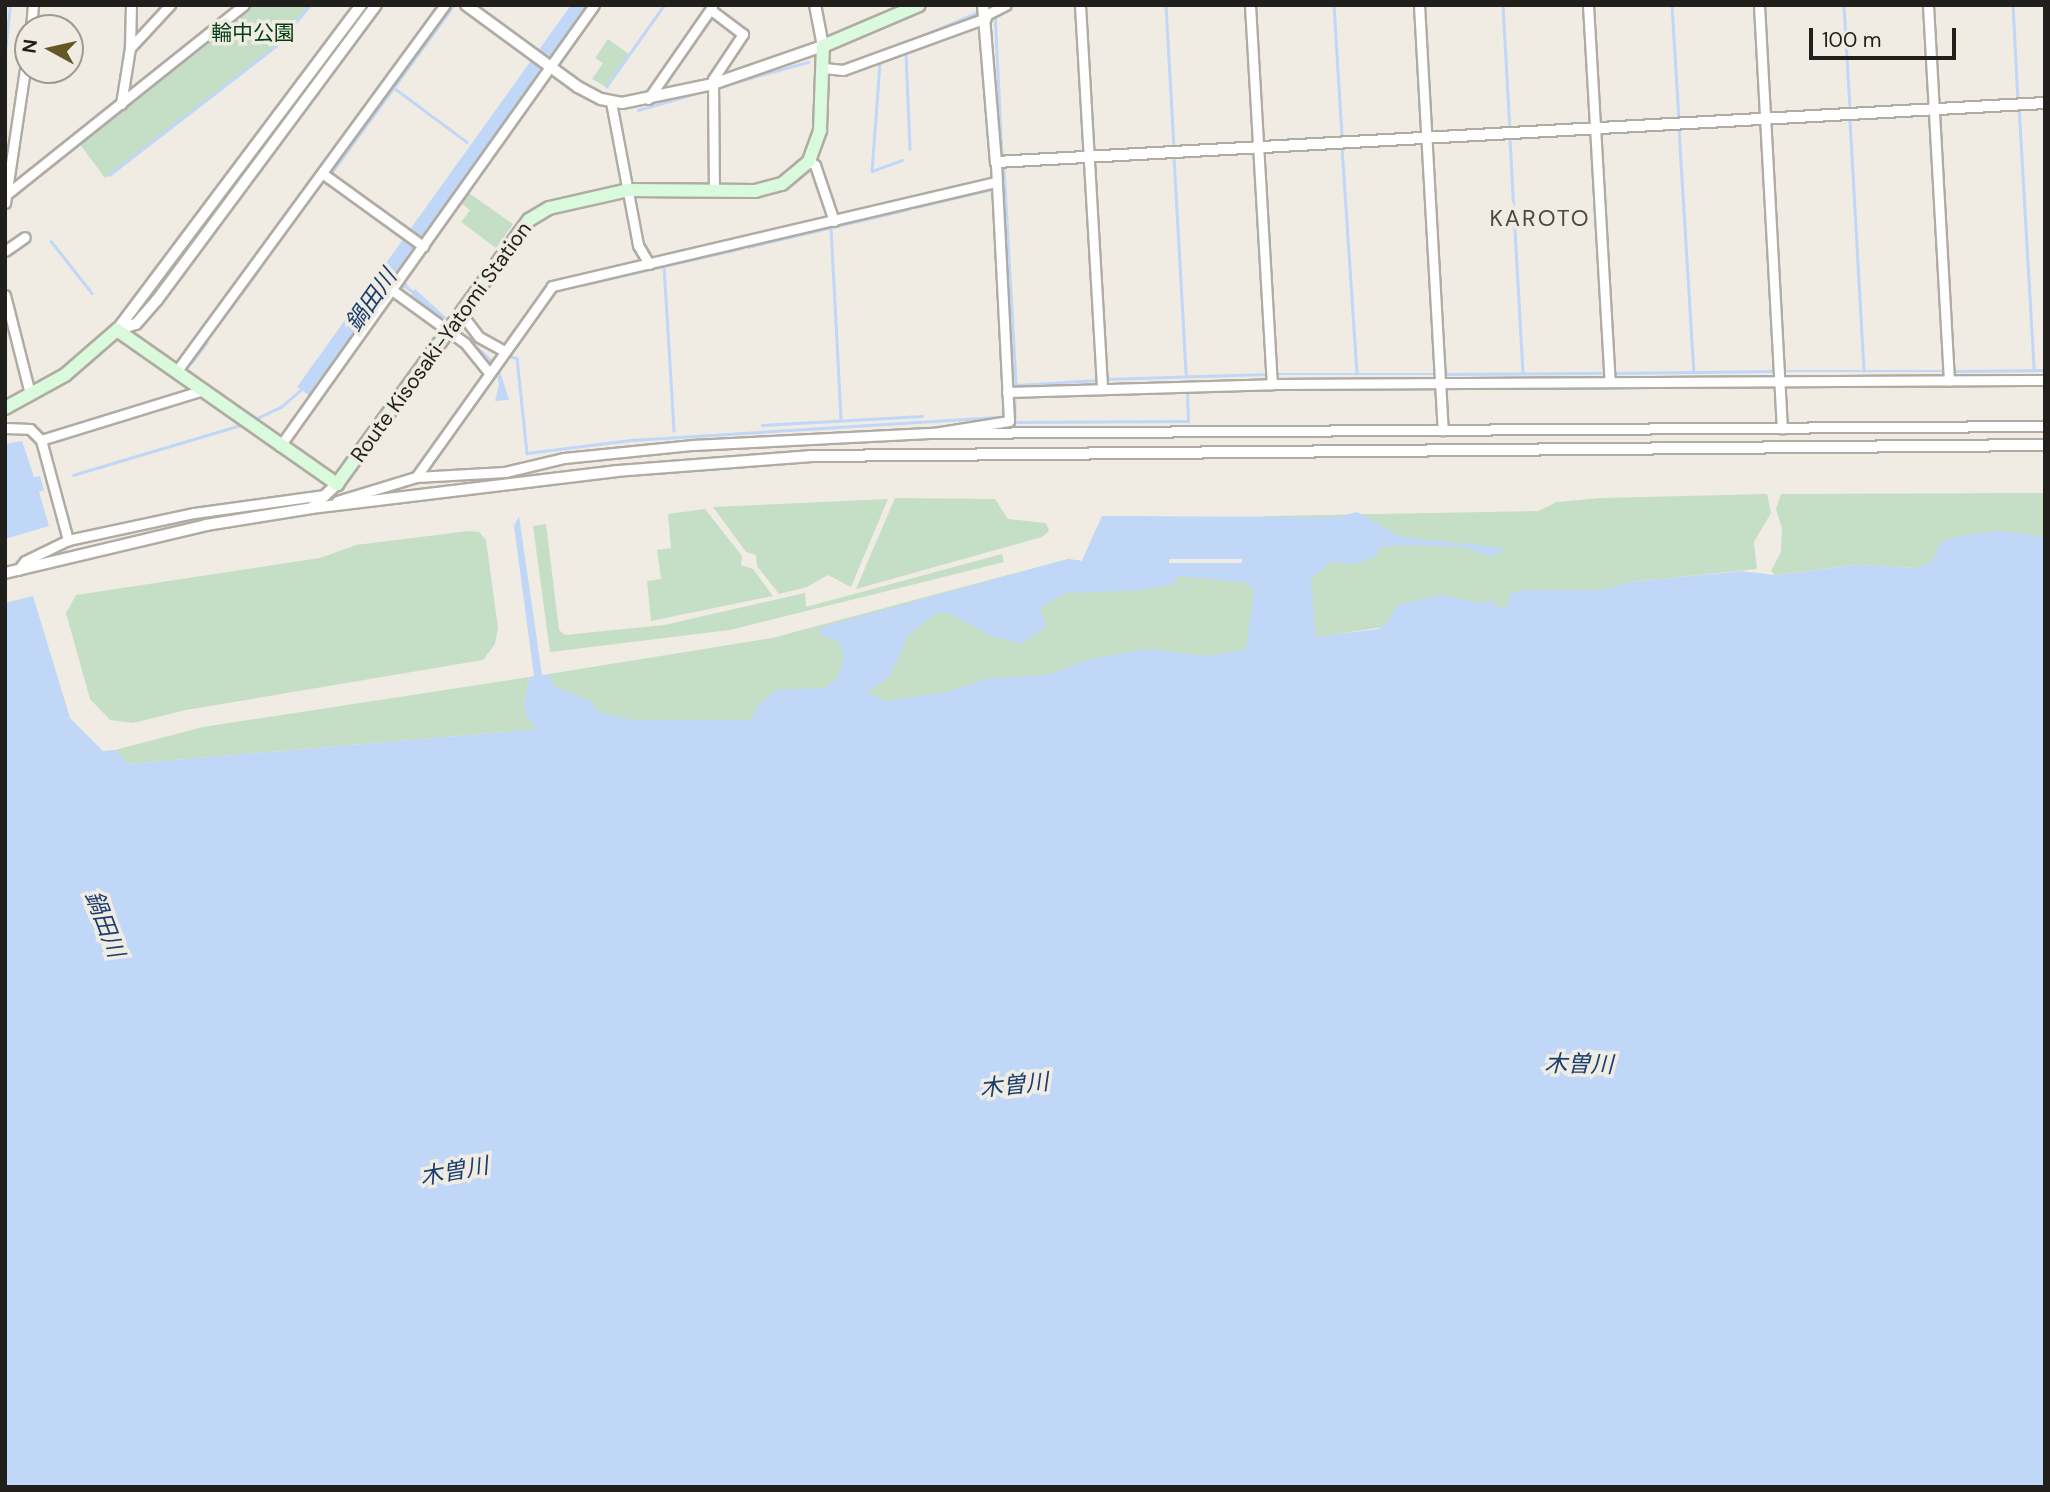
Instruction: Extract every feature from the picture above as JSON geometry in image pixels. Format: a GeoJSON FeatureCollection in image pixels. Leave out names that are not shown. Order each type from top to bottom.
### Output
{"type":"FeatureCollection","features":[{"type":"Feature","properties":{"kind":"main road"},"geometry":{"type":"LineString","coordinates":[[809,161],[820,130],[824,46],[919,5]]}},
{"type":"Feature","properties":{"kind":"main road","name":"Route Kisosaki-Yatomi Station"},"geometry":{"type":"LineString","coordinates":[[117,330],[337,484],[520,229],[536,215],[628,190],[768,189],[793,177],[809,161]]}},
{"type":"Feature","properties":{"kind":"main road"},"geometry":{"type":"LineString","coordinates":[[5,408],[65,375],[117,330]]}},
{"type":"Feature","properties":{"kind":"street"},"geometry":{"type":"LineString","coordinates":[[121,104],[130,48],[131,5]]}},
{"type":"Feature","properties":{"kind":"street"},"geometry":{"type":"LineString","coordinates":[[130,48],[170,5]]}},
{"type":"Feature","properties":{"kind":"street"},"geometry":{"type":"LineString","coordinates":[[6,199],[244,5]]}},
{"type":"Feature","properties":{"kind":"street"},"geometry":{"type":"LineString","coordinates":[[117,330],[361,5]]}},
{"type":"Feature","properties":{"kind":"street"},"geometry":{"type":"LineString","coordinates":[[117,330],[136,324],[157,300],[376,5]]}},
{"type":"Feature","properties":{"kind":"street"},"geometry":{"type":"LineString","coordinates":[[176,372],[444,5]]}},
{"type":"Feature","properties":{"kind":"street"},"geometry":{"type":"LineString","coordinates":[[466,5],[590,94],[611,102],[647,100],[713,84],[824,46],[815,5]]}},
{"type":"Feature","properties":{"kind":"street"},"geometry":{"type":"LineString","coordinates":[[280,446],[594,5]]}},
{"type":"Feature","properties":{"kind":"street"},"geometry":{"type":"LineString","coordinates":[[824,68],[843,70],[1006,5]]}},
{"type":"Feature","properties":{"kind":"street"},"geometry":{"type":"LineString","coordinates":[[1080,5],[1102,388]]}},
{"type":"Feature","properties":{"kind":"street"},"geometry":{"type":"LineString","coordinates":[[1250,5],[1272,384]]}},
{"type":"Feature","properties":{"kind":"street"},"geometry":{"type":"LineString","coordinates":[[1419,5],[1443,430]]}},
{"type":"Feature","properties":{"kind":"street"},"geometry":{"type":"LineString","coordinates":[[1588,5],[1610,381]]}},
{"type":"Feature","properties":{"kind":"street"},"geometry":{"type":"LineString","coordinates":[[1759,5],[1782,428]]}},
{"type":"Feature","properties":{"kind":"street"},"geometry":{"type":"LineString","coordinates":[[1928,5],[1949,380]]}},
{"type":"Feature","properties":{"kind":"street"},"geometry":{"type":"LineString","coordinates":[[647,100],[712,7],[743,34],[713,84],[714,190]]}},
{"type":"Feature","properties":{"kind":"street"},"geometry":{"type":"LineString","coordinates":[[934,433],[1009,421],[996,162],[985,13]]}},
{"type":"Feature","properties":{"kind":"street"},"geometry":{"type":"LineString","coordinates":[[6,199],[23,84]]}},
{"type":"Feature","properties":{"kind":"street"},"geometry":{"type":"LineString","coordinates":[[611,102],[638,245],[649,264]]}},
{"type":"Feature","properties":{"kind":"street"},"geometry":{"type":"LineString","coordinates":[[996,162],[2045,103]]}},
{"type":"Feature","properties":{"kind":"street"},"geometry":{"type":"LineString","coordinates":[[809,161],[815,165],[834,221]]}},
{"type":"Feature","properties":{"kind":"street"},"geometry":{"type":"LineString","coordinates":[[322,173],[421,245]]}},
{"type":"Feature","properties":{"kind":"street"},"geometry":{"type":"LineString","coordinates":[[416,477],[552,286],[996,183]]}},
{"type":"Feature","properties":{"kind":"street"},"geometry":{"type":"LineString","coordinates":[[5,251],[24,237]]}},
{"type":"Feature","properties":{"kind":"street"},"geometry":{"type":"LineString","coordinates":[[393,288],[504,351]]}},
{"type":"Feature","properties":{"kind":"street"},"geometry":{"type":"LineString","coordinates":[[5,295],[30,394]]}},
{"type":"Feature","properties":{"kind":"street"},"geometry":{"type":"LineString","coordinates":[[453,322],[473,351],[493,367]]}},
{"type":"Feature","properties":{"kind":"street"},"geometry":{"type":"LineString","coordinates":[[1007,392],[1441,382],[2045,380]]}},
{"type":"Feature","properties":{"kind":"street"},"geometry":{"type":"LineString","coordinates":[[41,440],[204,390]]}},
{"type":"Feature","properties":{"kind":"street"},"geometry":{"type":"LineString","coordinates":[[312,508],[416,477],[505,472],[564,458],[693,445],[934,433],[2045,426]]}},
{"type":"Feature","properties":{"kind":"street"},"geometry":{"type":"LineString","coordinates":[[5,428],[30,429],[41,440],[68,540]]}},
{"type":"Feature","properties":{"kind":"street"},"geometry":{"type":"LineString","coordinates":[[5,573],[206,525],[312,508],[617,471],[810,456],[2045,444]]}},
{"type":"Feature","properties":{"kind":"street"},"geometry":{"type":"LineString","coordinates":[[312,508],[337,484]]}},
{"type":"Feature","properties":{"kind":"street"},"geometry":{"type":"LineString","coordinates":[[18,570],[25,561],[68,540],[194,513],[323,495]]}},
{"type":"Feature","properties":{"kind":"green space","name":"輪中公園"},"geometry":{"type":"Polygon","coordinates":[[[249,5],[310,5],[276,46],[105,178],[79,143],[249,5]]]}},
{"type":"Feature","properties":{"kind":"green space"},"geometry":{"type":"Polygon","coordinates":[[[608,39],[629,54],[606,87],[592,79],[603,63],[595,58],[608,39]]]}},
{"type":"Feature","properties":{"kind":"green space"},"geometry":{"type":"Polygon","coordinates":[[[466,191],[513,224],[496,248],[461,222],[470,210],[458,201],[466,191]]]}},
{"type":"Feature","properties":{"kind":"green space"},"geometry":{"type":"Polygon","coordinates":[[[2045,493],[2045,537],[1991,542],[1916,568],[1856,565],[1775,575],[1771,571],[1781,552],[1782,528],[1776,509],[1781,494],[2045,493]]]}},
{"type":"Feature","properties":{"kind":"green space"},"geometry":{"type":"Polygon","coordinates":[[[1767,494],[1771,513],[1754,542],[1757,569],[1631,582],[1611,591],[1307,639],[1264,516],[1538,511],[1557,502],[1601,498],[1767,494]]]}},
{"type":"Feature","properties":{"kind":"green space"},"geometry":{"type":"Polygon","coordinates":[[[895,498],[995,499],[1008,519],[1046,523],[1049,531],[1042,537],[856,589],[895,498]]]}},
{"type":"Feature","properties":{"kind":"green space"},"geometry":{"type":"Polygon","coordinates":[[[888,499],[851,587],[828,575],[807,587],[779,594],[757,566],[756,555],[746,552],[713,507],[888,499]]]}},
{"type":"Feature","properties":{"kind":"green space"},"geometry":{"type":"Polygon","coordinates":[[[705,509],[742,556],[741,565],[753,569],[773,596],[651,621],[647,581],[661,579],[657,550],[671,548],[668,514],[705,509]]]}},
{"type":"Feature","properties":{"kind":"green space"},"geometry":{"type":"Polygon","coordinates":[[[546,524],[559,630],[565,635],[664,625],[805,593],[806,607],[1002,554],[1004,562],[730,630],[550,652],[533,526],[546,524]]]}},
{"type":"Feature","properties":{"kind":"green space"},"geometry":{"type":"Polygon","coordinates":[[[1097,527],[1255,566],[1260,647],[822,720],[579,727],[549,674],[772,638],[1068,559],[1082,561],[1097,527]]]}},
{"type":"Feature","properties":{"kind":"green space"},"geometry":{"type":"Polygon","coordinates":[[[479,532],[486,540],[498,628],[495,644],[483,660],[186,710],[133,723],[110,720],[90,699],[66,613],[76,595],[320,558],[356,545],[479,532]]]}},
{"type":"Feature","properties":{"kind":"green space"},"geometry":{"type":"Polygon","coordinates":[[[529,677],[524,705],[539,729],[128,764],[115,750],[203,727],[529,677]]]}},
{"type":"Feature","properties":{"kind":"water"},"geometry":{"type":"Polygon","coordinates":[[[571,5],[586,5],[396,274],[408,284],[404,289],[391,281],[310,396],[297,387],[571,5]]]}},
{"type":"Feature","properties":{"kind":"water"},"geometry":{"type":"Polygon","coordinates":[[[415,289],[498,365],[509,400],[495,401],[499,385],[496,368],[459,330],[411,295],[415,289]]]}},
{"type":"Feature","properties":{"kind":"water"},"geometry":{"type":"Polygon","coordinates":[[[22,441],[34,477],[40,476],[44,490],[39,492],[49,526],[5,539],[5,444],[22,441]]]}},
{"type":"Feature","properties":{"kind":"water","name":"木曽川"},"geometry":{"type":"Polygon","coordinates":[[[1357,512],[1400,537],[1507,548],[1490,557],[1465,547],[1405,545],[1381,547],[1375,557],[1352,565],[1331,562],[1311,579],[1316,637],[1378,629],[1387,623],[1397,605],[1442,595],[1479,603],[1492,601],[1499,608],[1508,606],[1510,594],[1522,590],[1601,590],[1631,582],[1741,571],[1775,575],[1856,565],[1916,568],[1932,561],[1941,542],[1954,537],[1998,531],[2045,537],[2045,1487],[5,1487],[5,603],[33,596],[70,718],[103,751],[115,750],[128,764],[538,729],[526,716],[524,705],[529,677],[534,676],[514,526],[519,516],[542,675],[549,674],[555,687],[592,702],[597,711],[631,720],[750,720],[759,704],[776,690],[825,688],[838,677],[844,658],[839,642],[819,634],[822,627],[1068,559],[1082,561],[1102,516],[1338,517],[1357,512]],[[1178,576],[1174,584],[1142,590],[1065,593],[1040,608],[1046,627],[1021,644],[988,635],[947,612],[935,614],[908,635],[889,677],[867,692],[887,701],[946,692],[989,678],[1046,675],[1092,659],[1145,649],[1206,656],[1246,649],[1254,590],[1247,583],[1178,576]]]}},
{"type":"Feature","properties":{"kind":"pier"},"geometry":{"type":"Polygon","coordinates":[[[1169,559],[1242,559],[1242,563],[1169,563],[1169,559]]]}},
{"type":"Feature","properties":{"kind":"waterway"},"geometry":{"type":"LineString","coordinates":[[5,51],[10,5]]}},
{"type":"Feature","properties":{"kind":"waterway"},"geometry":{"type":"LineString","coordinates":[[109,175],[276,46],[310,5]]}},
{"type":"Feature","properties":{"kind":"waterway"},"geometry":{"type":"LineString","coordinates":[[606,87],[664,5]]}},
{"type":"Feature","properties":{"kind":"waterway"},"geometry":{"type":"LineString","coordinates":[[1166,5],[1174,147]]}},
{"type":"Feature","properties":{"kind":"waterway"},"geometry":{"type":"LineString","coordinates":[[1334,5],[1342,136]]}},
{"type":"Feature","properties":{"kind":"waterway"},"geometry":{"type":"LineString","coordinates":[[1503,5],[1510,129]]}},
{"type":"Feature","properties":{"kind":"waterway"},"geometry":{"type":"LineString","coordinates":[[1672,5],[1679,118]]}},
{"type":"Feature","properties":{"kind":"waterway"},"geometry":{"type":"LineString","coordinates":[[1844,5],[1850,109]]}},
{"type":"Feature","properties":{"kind":"waterway"},"geometry":{"type":"LineString","coordinates":[[2013,5],[2018,100]]}},
{"type":"Feature","properties":{"kind":"waterway"},"geometry":{"type":"LineString","coordinates":[[332,172],[453,6]]}},
{"type":"Feature","properties":{"kind":"waterway"},"geometry":{"type":"LineString","coordinates":[[900,45],[981,11]]}},
{"type":"Feature","properties":{"kind":"waterway"},"geometry":{"type":"LineString","coordinates":[[995,12],[1002,155]]}},
{"type":"Feature","properties":{"kind":"waterway"},"geometry":{"type":"LineString","coordinates":[[123,64],[126,18]]}},
{"type":"Feature","properties":{"kind":"waterway"},"geometry":{"type":"LineString","coordinates":[[906,53],[910,149]]}},
{"type":"Feature","properties":{"kind":"waterway"},"geometry":{"type":"LineString","coordinates":[[725,85],[808,62]]}},
{"type":"Feature","properties":{"kind":"waterway"},"geometry":{"type":"LineString","coordinates":[[880,63],[872,171],[902,160]]}},
{"type":"Feature","properties":{"kind":"waterway"},"geometry":{"type":"LineString","coordinates":[[393,87],[467,142]]}},
{"type":"Feature","properties":{"kind":"waterway"},"geometry":{"type":"LineString","coordinates":[[638,110],[704,91]]}},
{"type":"Feature","properties":{"kind":"waterway"},"geometry":{"type":"LineString","coordinates":[[2019,106],[2034,370]]}},
{"type":"Feature","properties":{"kind":"waterway"},"geometry":{"type":"LineString","coordinates":[[1850,120],[1864,371]]}},
{"type":"Feature","properties":{"kind":"waterway"},"geometry":{"type":"LineString","coordinates":[[1679,129],[1694,372]]}},
{"type":"Feature","properties":{"kind":"waterway"},"geometry":{"type":"LineString","coordinates":[[1510,140],[1523,373]]}},
{"type":"Feature","properties":{"kind":"waterway"},"geometry":{"type":"LineString","coordinates":[[1342,147],[1357,374]]}},
{"type":"Feature","properties":{"kind":"waterway"},"geometry":{"type":"LineString","coordinates":[[1174,157],[1186,374]]}},
{"type":"Feature","properties":{"kind":"waterway"},"geometry":{"type":"LineString","coordinates":[[1004,168],[1016,385],[1098,380]]}},
{"type":"Feature","properties":{"kind":"waterway"},"geometry":{"type":"LineString","coordinates":[[916,207],[989,190]]}},
{"type":"Feature","properties":{"kind":"waterway"},"geometry":{"type":"LineString","coordinates":[[748,247],[909,209]]}},
{"type":"Feature","properties":{"kind":"waterway"},"geometry":{"type":"LineString","coordinates":[[831,227],[841,420]]}},
{"type":"Feature","properties":{"kind":"waterway"},"geometry":{"type":"LineString","coordinates":[[51,241],[92,293]]}},
{"type":"Feature","properties":{"kind":"waterway"},"geometry":{"type":"LineString","coordinates":[[582,285],[742,248]]}},
{"type":"Feature","properties":{"kind":"waterway"},"geometry":{"type":"LineString","coordinates":[[664,266],[674,431]]}},
{"type":"Feature","properties":{"kind":"waterway"},"geometry":{"type":"LineString","coordinates":[[214,330],[260,268]]}},
{"type":"Feature","properties":{"kind":"waterway"},"geometry":{"type":"LineString","coordinates":[[404,285],[416,294]]}},
{"type":"Feature","properties":{"kind":"waterway"},"geometry":{"type":"LineString","coordinates":[[575,286],[554,292],[508,356],[517,358],[527,453],[632,440],[1001,417]]}},
{"type":"Feature","properties":{"kind":"waterway"},"geometry":{"type":"LineString","coordinates":[[191,363],[207,342]]}},
{"type":"Feature","properties":{"kind":"waterway"},"geometry":{"type":"LineString","coordinates":[[1954,371],[2045,370]]}},
{"type":"Feature","properties":{"kind":"waterway"},"geometry":{"type":"LineString","coordinates":[[1612,373],[1775,371]]}},
{"type":"Feature","properties":{"kind":"waterway"},"geometry":{"type":"LineString","coordinates":[[1785,371],[1946,371]]}},
{"type":"Feature","properties":{"kind":"waterway"},"geometry":{"type":"LineString","coordinates":[[1444,374],[1606,373]]}},
{"type":"Feature","properties":{"kind":"waterway"},"geometry":{"type":"LineString","coordinates":[[1104,379],[1268,374]]}},
{"type":"Feature","properties":{"kind":"waterway"},"geometry":{"type":"LineString","coordinates":[[1274,374],[1437,374]]}},
{"type":"Feature","properties":{"kind":"waterway","name":"鍋田川"},"geometry":{"type":"LineString","coordinates":[[253,420],[281,407],[303,388]]}},
{"type":"Feature","properties":{"kind":"waterway"},"geometry":{"type":"LineString","coordinates":[[1015,399],[1015,422],[1188,421],[1187,390]]}},
{"type":"Feature","properties":{"kind":"waterway"},"geometry":{"type":"LineString","coordinates":[[762,425],[922,416]]}},
{"type":"Feature","properties":{"kind":"waterway"},"geometry":{"type":"LineString","coordinates":[[2009,422],[2045,422]]}},
{"type":"Feature","properties":{"kind":"waterway","name":"鍋田川"},"geometry":{"type":"LineString","coordinates":[[73,475],[244,424]]}},
{"type":"Feature","properties":{"kind":"waterway"},"geometry":{"type":"LineString","coordinates":[[1471,425],[1484,425]]}},
{"type":"Feature","properties":{"kind":"district","name":"KAROTO"},"geometry":{"type":"Point","coordinates":[1540,218]}}]}
